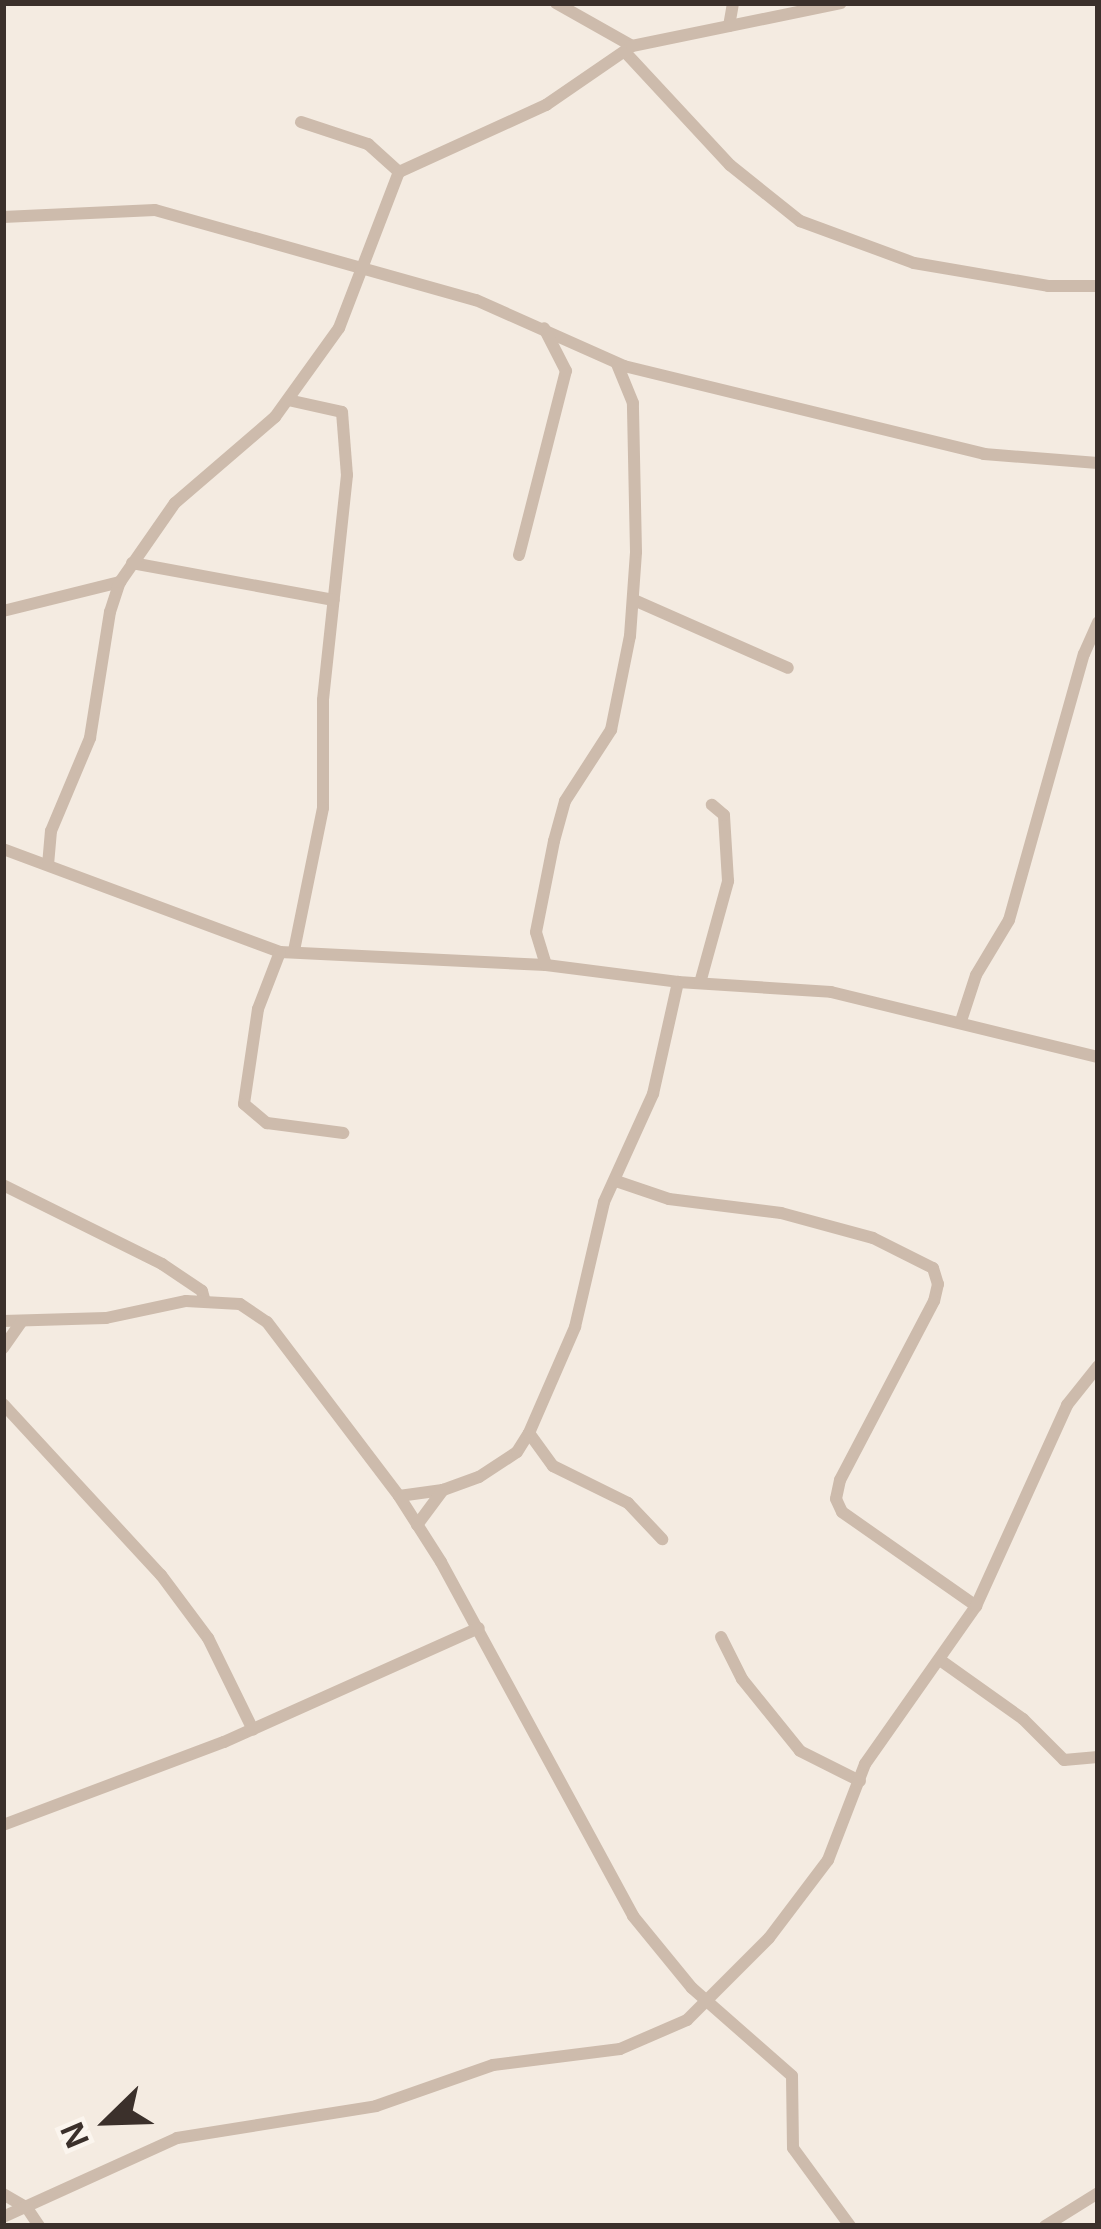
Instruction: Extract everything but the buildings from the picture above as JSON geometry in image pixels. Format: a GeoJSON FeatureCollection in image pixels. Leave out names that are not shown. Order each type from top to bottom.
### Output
{"type":"FeatureCollection","features":[{"type":"Feature","properties":{"kind":"street"},"geometry":{"type":"LineString","coordinates":[[556,3],[628,49],[730,166],[800,221],[914,263],[1048,286],[1098,286]]}},
{"type":"Feature","properties":{"kind":"street"},"geometry":{"type":"LineString","coordinates":[[729,26],[733,3]]}},
{"type":"Feature","properties":{"kind":"street"},"geometry":{"type":"LineString","coordinates":[[48,866],[51,831],[90,738],[110,612],[120,582],[175,503],[288,400],[338,328],[399,172],[546,105],[628,49],[841,3]]}},
{"type":"Feature","properties":{"kind":"street"},"geometry":{"type":"LineString","coordinates":[[301,122],[368,144],[399,172]]}},
{"type":"Feature","properties":{"kind":"street"},"geometry":{"type":"LineString","coordinates":[[3,217],[155,210],[361,266],[543,326],[617,364],[984,454],[1098,464]]}},
{"type":"Feature","properties":{"kind":"street"},"geometry":{"type":"LineString","coordinates":[[519,555],[566,371],[543,326]]}},
{"type":"Feature","properties":{"kind":"street"},"geometry":{"type":"LineString","coordinates":[[546,964],[536,932],[554,841],[565,801],[611,730],[634,600],[634,403],[617,364]]}},
{"type":"Feature","properties":{"kind":"street"},"geometry":{"type":"LineString","coordinates":[[288,400],[343,412],[347,475],[323,700],[323,808],[287,951],[258,1009],[244,1104],[267,1123],[344,1133]]}},
{"type":"Feature","properties":{"kind":"street"},"geometry":{"type":"LineString","coordinates":[[131,563],[334,600]]}},
{"type":"Feature","properties":{"kind":"street"},"geometry":{"type":"LineString","coordinates":[[3,610],[120,582]]}},
{"type":"Feature","properties":{"kind":"street"},"geometry":{"type":"LineString","coordinates":[[634,600],[788,668]]}},
{"type":"Feature","properties":{"kind":"street"},"geometry":{"type":"LineString","coordinates":[[961,1022],[976,975],[1009,920],[1084,654],[1098,622]]}},
{"type":"Feature","properties":{"kind":"street"},"geometry":{"type":"LineString","coordinates":[[700,983],[728,881],[724,815],[712,806]]}},
{"type":"Feature","properties":{"kind":"street"},"geometry":{"type":"LineString","coordinates":[[3,849],[287,951],[546,964],[678,982],[831,992],[1098,1057]]}},
{"type":"Feature","properties":{"kind":"street"},"geometry":{"type":"LineString","coordinates":[[399,1496],[443,1490],[478,1477],[517,1452],[529,1433],[560,1370],[589,1283],[604,1202],[653,1094],[678,982]]}},
{"type":"Feature","properties":{"kind":"street"},"geometry":{"type":"LineString","coordinates":[[616,1181],[669,1198],[802,1218],[896,1247],[933,1268],[938,1284],[934,1301],[840,1480],[836,1498],[842,1512],[976,1606]]}},
{"type":"Feature","properties":{"kind":"street"},"geometry":{"type":"LineString","coordinates":[[3,1185],[162,1264],[202,1291],[205,1302]]}},
{"type":"Feature","properties":{"kind":"street"},"geometry":{"type":"LineString","coordinates":[[3,1321],[106,1318],[205,1302],[239,1304],[267,1322],[417,1525],[479,1628],[633,1916],[705,2000],[792,2076],[793,2148],[850,2226]]}},
{"type":"Feature","properties":{"kind":"street"},"geometry":{"type":"LineString","coordinates":[[3,1348],[22,1321]]}},
{"type":"Feature","properties":{"kind":"street"},"geometry":{"type":"LineString","coordinates":[[3,2217],[177,2138],[376,2106],[494,2065],[620,2049],[687,2020],[803,1897],[844,1828],[865,1764],[976,1606],[1067,1405],[1098,1366]]}},
{"type":"Feature","properties":{"kind":"street"},"geometry":{"type":"LineString","coordinates":[[3,1404],[161,1575],[208,1638],[253,1730]]}},
{"type":"Feature","properties":{"kind":"street"},"geometry":{"type":"LineString","coordinates":[[529,1433],[553,1466],[628,1503],[662,1539]]}},
{"type":"Feature","properties":{"kind":"street"},"geometry":{"type":"LineString","coordinates":[[417,1525],[443,1490]]}},
{"type":"Feature","properties":{"kind":"street"},"geometry":{"type":"LineString","coordinates":[[3,1825],[253,1730],[390,1663],[479,1628]]}},
{"type":"Feature","properties":{"kind":"street"},"geometry":{"type":"LineString","coordinates":[[722,1637],[742,1679],[800,1751],[811,1761],[860,1780]]}},
{"type":"Feature","properties":{"kind":"street"},"geometry":{"type":"LineString","coordinates":[[940,1660],[1023,1719],[1064,1760],[1098,1756]]}},
{"type":"Feature","properties":{"kind":"street"},"geometry":{"type":"LineString","coordinates":[[1045,2226],[1098,2193]]}},
{"type":"Feature","properties":{"kind":"street"},"geometry":{"type":"LineString","coordinates":[[3,2194],[26,2208],[39,2226]]}}]}
